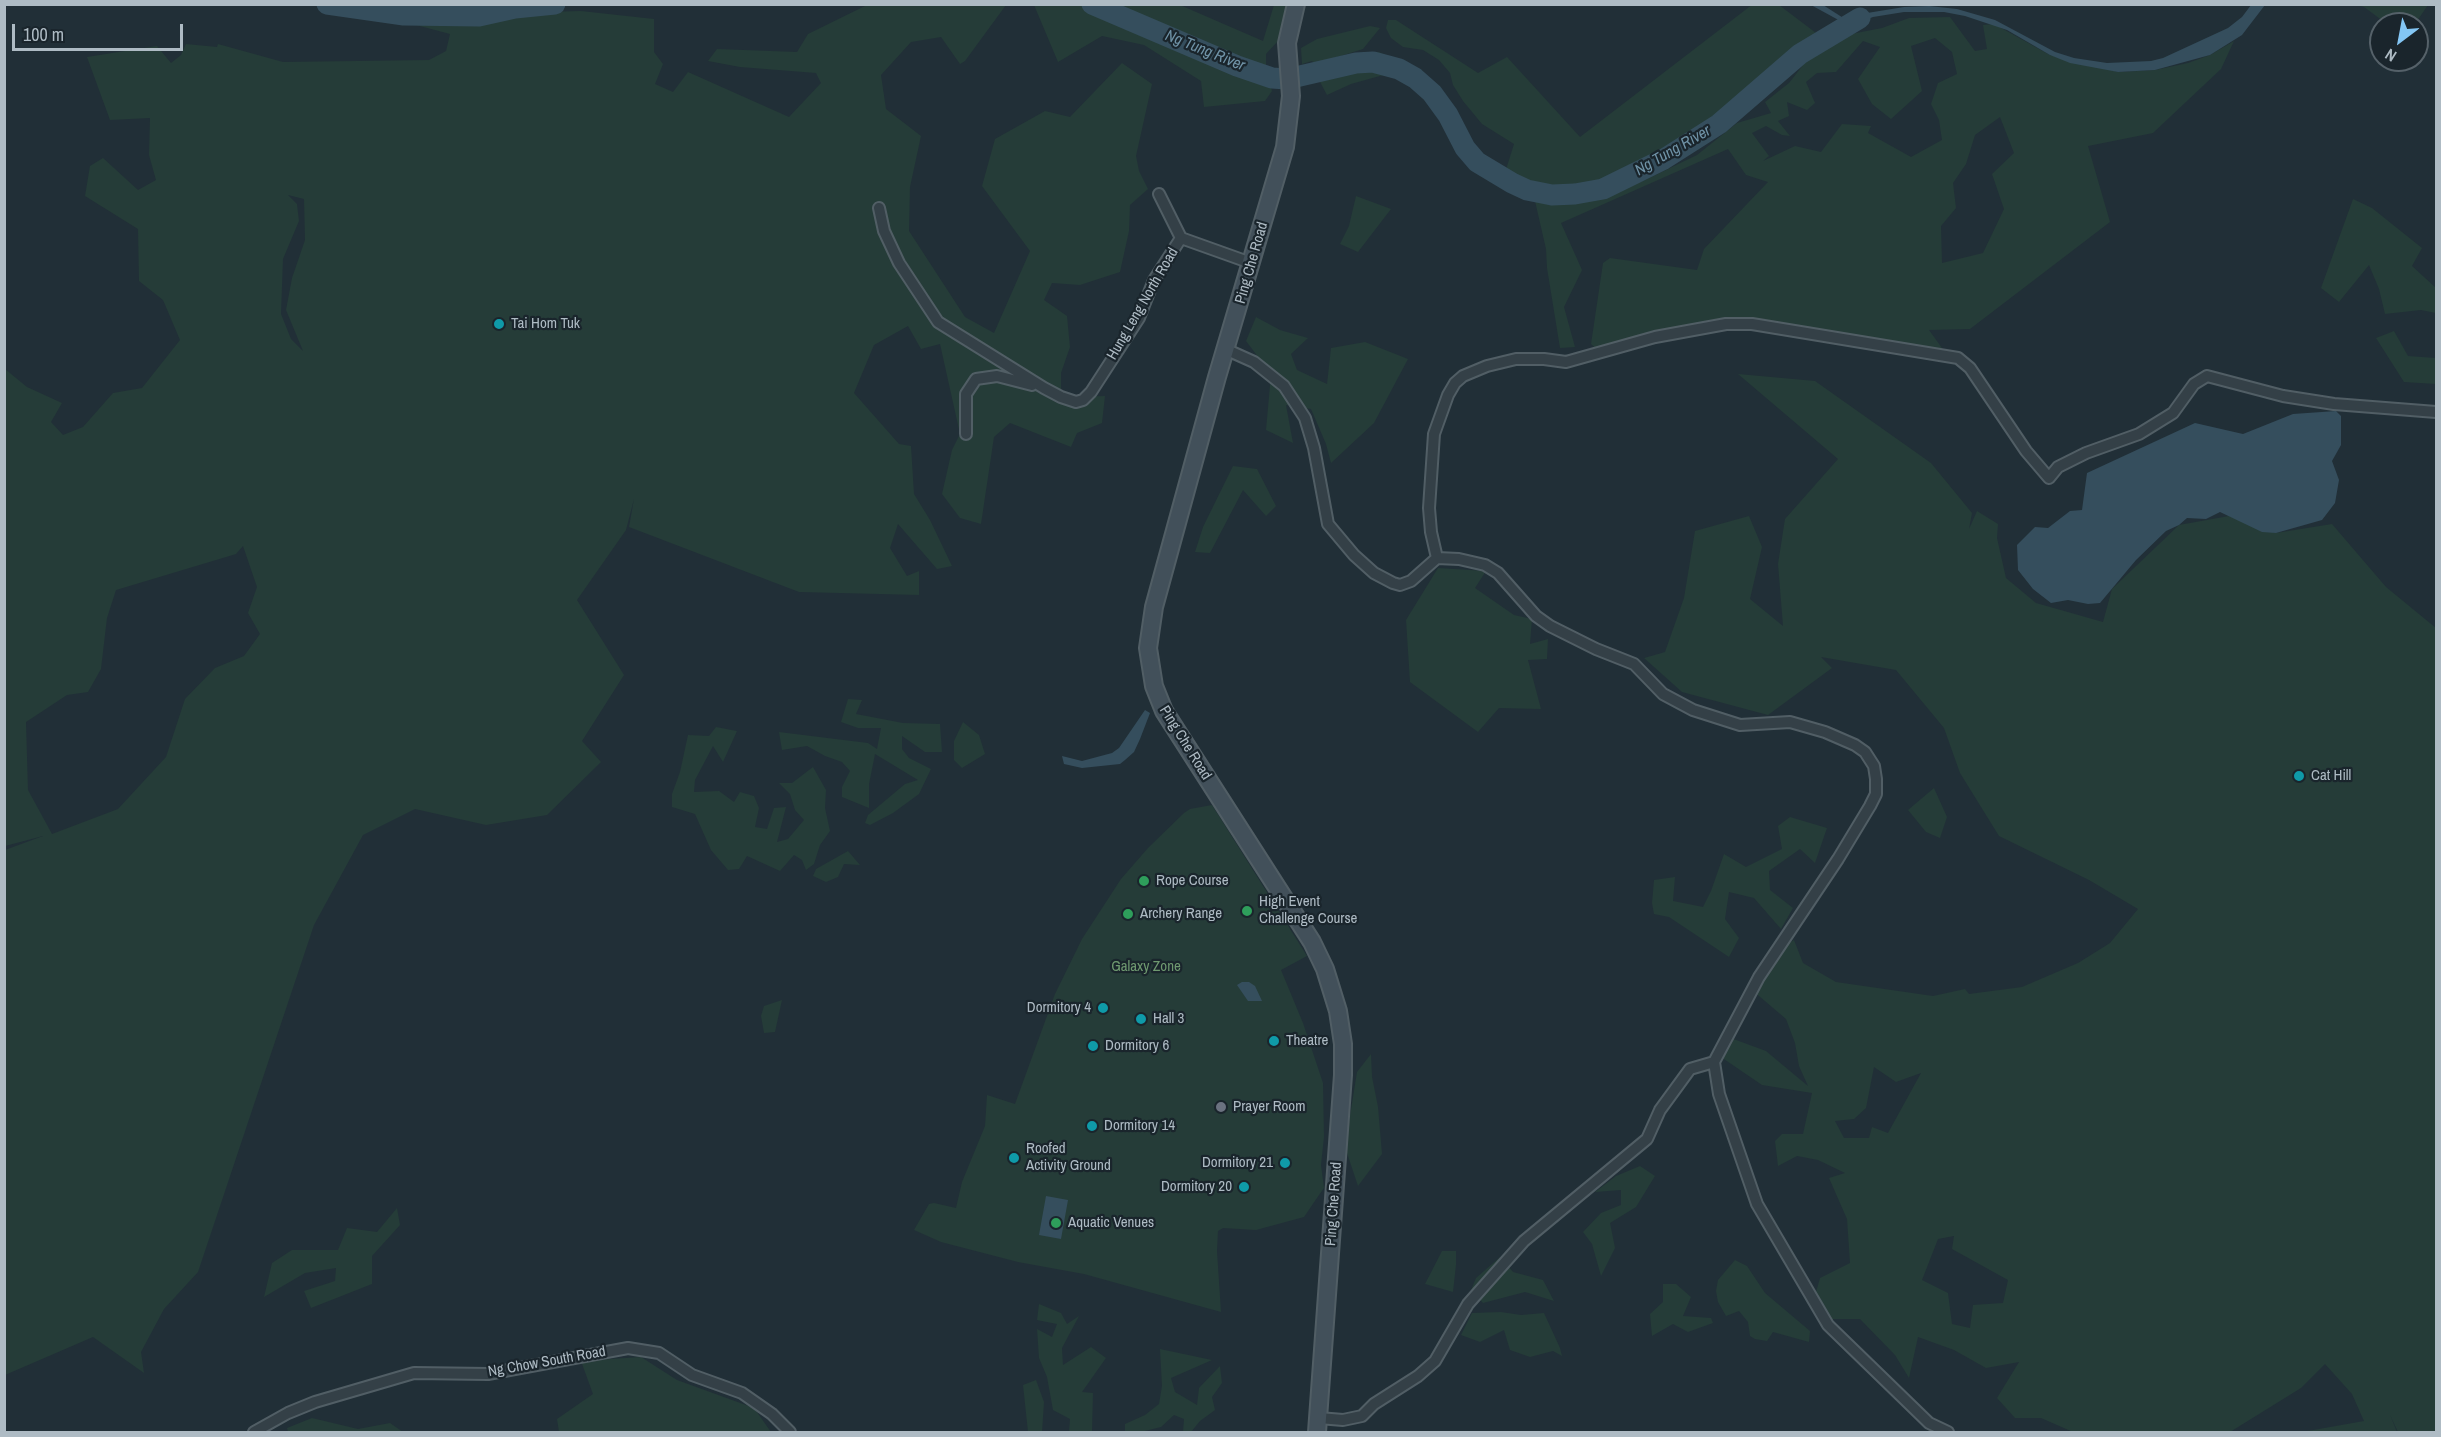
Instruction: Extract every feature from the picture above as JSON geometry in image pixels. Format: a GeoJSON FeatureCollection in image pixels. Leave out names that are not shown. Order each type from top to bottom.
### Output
{"type":"FeatureCollection","features":[{"type":"Feature","properties":{"kind":"street","name":"Ping Che Road"},"geometry":{"type":"LineString","coordinates":[[1296,4],[1289,29],[1291,96],[1285,147],[1225,349],[1152,613],[1148,658],[1154,686],[1164,711],[1312,942],[1325,969],[1338,1011],[1343,1044],[1343,1075],[1315,1428]]}},
{"type":"Feature","properties":{"kind":"street"},"geometry":{"type":"LineString","coordinates":[[1158,194],[1181,238]]}},
{"type":"Feature","properties":{"kind":"street"},"geometry":{"type":"LineString","coordinates":[[879,208],[884,231],[899,263],[938,322],[1044,388]]}},
{"type":"Feature","properties":{"kind":"street","name":"Hung Leng North Road"},"geometry":{"type":"LineString","coordinates":[[1044,388],[1070,400],[1083,400],[1091,392],[1139,318],[1154,280],[1181,238],[1251,263]]}},
{"type":"Feature","properties":{"kind":"street"},"geometry":{"type":"LineString","coordinates":[[1437,558],[1431,532],[1429,508],[1434,434],[1455,382],[1487,366],[1516,359],[1566,362],[1655,337],[1726,324],[1752,324],[1958,358],[1970,368],[2026,451],[2049,478],[2058,467],[2086,453],[2139,434],[2173,413],[2194,384],[2207,376],[2283,396],[2334,405],[2436,412]]}},
{"type":"Feature","properties":{"kind":"street"},"geometry":{"type":"LineString","coordinates":[[1225,349],[1254,362],[1284,386],[1305,418],[1314,448],[1328,524],[1354,555],[1374,573],[1393,584],[1400,585],[1411,581],[1437,558],[1459,559],[1485,565],[1498,573],[1536,616],[1550,627],[1596,650],[1634,664],[1663,694],[1693,710],[1740,725],[1790,722],[1825,732],[1865,752],[1874,766],[1876,794],[1838,859],[1759,977],[1714,1062],[1719,1094],[1757,1204],[1828,1325],[1927,1428],[1948,1432]]}},
{"type":"Feature","properties":{"kind":"street"},"geometry":{"type":"LineString","coordinates":[[966,434],[966,394],[976,379],[997,376],[1044,388]]}},
{"type":"Feature","properties":{"kind":"street"},"geometry":{"type":"LineString","coordinates":[[1315,1428],[1362,1416],[1374,1404],[1418,1376],[1435,1361],[1468,1304],[1524,1241],[1647,1139],[1660,1110],[1690,1069],[1714,1062]]}},
{"type":"Feature","properties":{"kind":"street","name":"Ng Chow South Road"},"geometry":{"type":"LineString","coordinates":[[254,1432],[288,1413],[315,1402],[406,1375],[471,1372],[488,1374],[628,1348],[659,1353],[692,1375],[742,1393],[772,1414],[790,1432]]}},
{"type":"Feature","properties":{"kind":"green space"},"geometry":{"type":"Polygon","coordinates":[[[1753,4],[1779,5],[1824,39],[1800,54],[1737,110],[1692,143],[1614,185],[1575,194],[1538,193],[1503,179],[1514,144],[1482,124],[1463,101],[1453,85],[1450,73],[1439,60],[1423,50],[1403,47],[1391,38],[1386,28],[1388,20],[1396,20],[1478,73],[1507,57],[1580,137],[1753,4]]]}},
{"type":"Feature","properties":{"kind":"green space"},"geometry":{"type":"Polygon","coordinates":[[[867,5],[1006,5],[965,61],[960,64],[941,37],[911,42],[881,75],[886,109],[921,136],[910,187],[909,231],[965,317],[994,333],[1030,251],[982,186],[995,139],[1045,111],[1070,117],[1122,63],[1152,84],[1136,156],[1139,171],[1148,189],[1130,205],[1129,231],[1120,272],[1080,285],[1052,283],[1044,300],[1067,316],[1070,347],[1061,373],[1061,397],[1105,396],[1102,423],[1077,433],[1071,447],[1010,423],[994,437],[981,524],[960,518],[942,494],[952,450],[960,434],[940,344],[921,349],[908,326],[874,345],[854,393],[899,444],[911,446],[914,494],[930,520],[952,566],[937,569],[898,524],[890,548],[907,576],[919,571],[919,595],[799,592],[629,527],[634,499],[626,530],[577,600],[624,675],[582,741],[601,762],[547,815],[486,825],[415,809],[363,835],[314,925],[198,1272],[164,1309],[141,1352],[144,1373],[93,1337],[5,1375],[5,850],[43,836],[5,846],[5,369],[27,387],[62,403],[51,422],[63,435],[83,427],[113,393],[142,388],[180,340],[163,300],[139,281],[138,229],[85,196],[90,166],[103,158],[138,190],[156,180],[149,155],[150,118],[110,120],[87,57],[157,46],[171,63],[181,55],[186,44],[217,47],[218,44],[283,62],[429,60],[446,51],[450,34],[416,25],[417,8],[507,13],[581,11],[654,19],[654,52],[663,64],[655,84],[673,92],[688,72],[789,117],[821,83],[816,73],[740,67],[708,61],[717,49],[797,52],[808,34],[867,5]],[[288,195],[297,204],[299,221],[283,259],[281,314],[291,339],[303,351],[286,310],[292,278],[305,240],[304,199],[288,195]],[[243,546],[236,554],[116,590],[107,618],[101,669],[88,692],[67,695],[26,722],[28,790],[52,834],[118,809],[166,757],[185,699],[215,668],[244,656],[260,634],[248,613],[257,587],[243,546]]]}},
{"type":"Feature","properties":{"kind":"green space"},"geometry":{"type":"Polygon","coordinates":[[[1034,5],[1180,5],[1263,41],[1274,5],[1300,5],[1289,29],[1266,54],[1266,66],[1272,91],[1265,101],[1204,107],[1201,81],[1144,45],[1102,36],[1058,62],[1034,5]]]}},
{"type":"Feature","properties":{"kind":"green space"},"geometry":{"type":"Polygon","coordinates":[[[2356,5],[2428,5],[2423,12],[2371,12],[2356,5]]]}},
{"type":"Feature","properties":{"kind":"green space"},"geometry":{"type":"Polygon","coordinates":[[[1950,17],[1975,51],[1987,49],[1983,25],[1994,24],[2050,55],[2118,72],[2155,70],[2188,63],[2210,55],[2234,41],[2221,69],[2153,133],[2088,146],[2110,222],[1970,329],[1929,330],[1942,348],[1936,360],[1733,324],[1601,353],[1591,344],[1603,263],[1610,258],[1697,270],[1704,249],[1768,182],[1746,175],[1728,149],[1561,223],[1582,270],[1564,307],[1575,347],[1560,348],[1546,249],[1535,201],[1562,201],[1575,204],[1645,180],[1697,155],[1737,123],[1771,113],[1765,102],[1789,83],[1807,60],[1828,44],[1851,34],[1882,28],[1909,18],[1950,17]],[[1935,38],[1911,46],[1922,91],[1891,119],[1872,104],[1858,79],[1880,47],[1863,41],[1836,72],[1817,73],[1806,82],[1815,103],[1807,110],[1787,102],[1789,116],[1778,121],[1790,136],[1782,135],[1766,126],[1752,133],[1769,156],[1763,161],[1795,146],[1821,152],[1842,124],[1871,126],[1868,133],[1911,157],[1942,140],[1939,120],[1931,104],[1938,83],[1957,74],[1952,52],[1935,38]],[[2000,117],[1975,135],[1966,164],[1953,183],[1956,208],[1941,226],[1942,263],[1983,253],[2004,209],[1992,174],[2014,153],[2000,117]]]}},
{"type":"Feature","properties":{"kind":"green space"},"geometry":{"type":"Polygon","coordinates":[[[1370,26],[1380,28],[1363,49],[1315,64],[1312,61],[1302,64],[1301,48],[1317,39],[1370,26]]]}},
{"type":"Feature","properties":{"kind":"green space"},"geometry":{"type":"Polygon","coordinates":[[[1379,52],[1402,63],[1428,82],[1447,105],[1458,128],[1447,132],[1432,103],[1422,93],[1403,80],[1387,74],[1351,84],[1327,95],[1319,80],[1345,69],[1351,59],[1379,52]]]}},
{"type":"Feature","properties":{"kind":"green space"},"geometry":{"type":"Polygon","coordinates":[[[1356,196],[1391,209],[1358,252],[1340,244],[1349,226],[1356,196]]]}},
{"type":"Feature","properties":{"kind":"green space"},"geometry":{"type":"Polygon","coordinates":[[[2353,199],[2372,208],[2422,248],[2412,266],[2436,288],[2436,313],[2421,310],[2385,314],[2379,289],[2369,265],[2339,302],[2321,288],[2353,199]]]}},
{"type":"Feature","properties":{"kind":"green space"},"geometry":{"type":"Polygon","coordinates":[[[1256,317],[1280,330],[1308,338],[1291,354],[1297,370],[1327,384],[1331,348],[1365,342],[1408,359],[1374,423],[1331,463],[1326,444],[1311,409],[1286,405],[1293,443],[1266,430],[1271,374],[1246,341],[1256,317]]]}},
{"type":"Feature","properties":{"kind":"green space"},"geometry":{"type":"Polygon","coordinates":[[[2394,331],[2408,356],[2436,358],[2436,384],[2404,382],[2376,338],[2394,331]]]}},
{"type":"Feature","properties":{"kind":"green space"},"geometry":{"type":"Polygon","coordinates":[[[1738,374],[1815,381],[1931,463],[1972,513],[1969,529],[1977,511],[1998,524],[1997,538],[2006,578],[2036,603],[2103,622],[2112,589],[2179,525],[2229,516],[2276,533],[2332,524],[2386,587],[2436,628],[2436,1432],[2398,1432],[2390,1415],[2397,1432],[2302,1432],[2364,1421],[2352,1394],[2325,1364],[2301,1388],[2230,1432],[2073,1432],[2041,1418],[2015,1418],[1997,1398],[2019,1362],[1986,1368],[1954,1350],[1918,1337],[1909,1378],[1895,1355],[1860,1319],[1824,1319],[1814,1299],[1820,1278],[1850,1263],[1847,1219],[1829,1178],[1845,1173],[1818,1160],[1797,1156],[1778,1166],[1775,1141],[1782,1134],[1803,1134],[1812,1093],[1762,1085],[1718,1055],[1728,1037],[1766,1051],[1808,1086],[1799,1066],[1795,1043],[1786,1019],[1752,990],[1778,949],[1794,940],[1803,963],[1836,982],[1933,996],[1965,989],[1969,994],[2022,987],[2078,963],[2110,943],[2138,909],[2089,880],[1999,836],[1960,773],[1944,728],[1896,670],[1821,657],[1832,668],[1768,715],[1682,692],[1644,658],[1665,652],[1684,598],[1695,531],[1749,516],[1762,547],[1750,599],[1783,626],[1778,564],[1785,519],[1838,459],[1738,374]],[[1874,1067],[1866,1108],[1854,1119],[1835,1121],[1844,1138],[1869,1138],[1872,1127],[1888,1133],[1921,1073],[1896,1082],[1874,1067]],[[1954,1236],[1938,1239],[1922,1280],[1948,1293],[1952,1324],[1970,1328],[1973,1305],[2003,1303],[2008,1280],[1952,1249],[1954,1236]]]}},
{"type":"Feature","properties":{"kind":"green space"},"geometry":{"type":"Polygon","coordinates":[[[1233,466],[1257,469],[1276,506],[1266,516],[1243,490],[1210,553],[1195,552],[1203,527],[1233,466]]]}},
{"type":"Feature","properties":{"kind":"green space"},"geometry":{"type":"Polygon","coordinates":[[[1438,568],[1486,571],[1475,588],[1514,615],[1532,619],[1530,644],[1548,639],[1547,659],[1528,660],[1541,709],[1499,708],[1478,732],[1410,682],[1406,620],[1438,568]]]}},
{"type":"Feature","properties":{"kind":"green space"},"geometry":{"type":"Polygon","coordinates":[[[848,699],[862,700],[856,714],[903,723],[940,724],[942,752],[925,752],[902,736],[902,749],[909,758],[931,769],[919,794],[893,813],[870,825],[865,823],[868,815],[905,784],[918,780],[875,754],[869,784],[869,808],[842,797],[842,787],[850,771],[842,762],[807,746],[782,750],[779,732],[868,743],[877,749],[881,728],[858,728],[841,722],[848,699]]]}},
{"type":"Feature","properties":{"kind":"green space"},"geometry":{"type":"Polygon","coordinates":[[[963,722],[979,735],[985,754],[962,768],[954,760],[954,741],[963,722]]]}},
{"type":"Feature","properties":{"kind":"green space"},"geometry":{"type":"Polygon","coordinates":[[[716,727],[737,731],[723,762],[713,746],[695,780],[694,792],[719,791],[734,802],[740,792],[754,796],[759,808],[755,827],[767,829],[774,808],[786,807],[777,842],[788,839],[804,820],[795,810],[790,794],[779,783],[792,783],[813,767],[826,790],[825,808],[830,831],[820,845],[814,864],[806,870],[802,860],[794,855],[780,871],[747,856],[739,869],[728,870],[711,850],[695,814],[672,807],[672,794],[680,772],[688,735],[709,736],[716,727]]]}},
{"type":"Feature","properties":{"kind":"green space"},"geometry":{"type":"Polygon","coordinates":[[[1934,788],[1947,817],[1940,838],[1926,832],[1908,810],[1934,788]]]}},
{"type":"Feature","properties":{"kind":"green space","name":"Galaxy Zone"},"geometry":{"type":"Polygon","coordinates":[[[1212,805],[1307,956],[1281,970],[1303,1023],[1323,1083],[1324,1137],[1321,1165],[1324,1188],[1304,1217],[1256,1230],[1223,1228],[1218,1231],[1221,1312],[1084,1274],[1018,1262],[941,1242],[914,1230],[929,1204],[956,1208],[962,1182],[985,1126],[987,1095],[1015,1104],[1055,994],[1082,939],[1121,879],[1148,848],[1184,813],[1190,809],[1212,805]]]}},
{"type":"Feature","properties":{"kind":"green space"},"geometry":{"type":"Polygon","coordinates":[[[1790,817],[1827,828],[1815,863],[1800,849],[1769,871],[1770,890],[1793,908],[1781,929],[1754,898],[1729,892],[1725,919],[1739,938],[1729,957],[1669,917],[1654,914],[1652,903],[1654,880],[1675,877],[1673,901],[1703,907],[1724,854],[1746,867],[1782,849],[1778,826],[1790,817]]]}},
{"type":"Feature","properties":{"kind":"green space"},"geometry":{"type":"Polygon","coordinates":[[[848,851],[860,865],[844,864],[838,877],[826,882],[813,876],[816,869],[848,851]]]}},
{"type":"Feature","properties":{"kind":"green space"},"geometry":{"type":"Polygon","coordinates":[[[782,1000],[775,1032],[764,1033],[761,1016],[764,1006],[782,1000]]]}},
{"type":"Feature","properties":{"kind":"green space"},"geometry":{"type":"Polygon","coordinates":[[[1371,1054],[1382,1154],[1358,1186],[1345,1147],[1357,1072],[1371,1054]]]}},
{"type":"Feature","properties":{"kind":"green space"},"geometry":{"type":"Polygon","coordinates":[[[1640,1166],[1655,1176],[1636,1207],[1610,1223],[1615,1248],[1601,1276],[1592,1244],[1583,1232],[1601,1213],[1621,1205],[1621,1190],[1595,1192],[1616,1176],[1640,1166]]]}},
{"type":"Feature","properties":{"kind":"green space"},"geometry":{"type":"Polygon","coordinates":[[[397,1208],[400,1225],[372,1256],[372,1284],[311,1308],[304,1291],[335,1281],[336,1268],[305,1273],[264,1297],[272,1263],[292,1250],[338,1250],[347,1228],[377,1232],[397,1208]]]}},
{"type":"Feature","properties":{"kind":"green space"},"geometry":{"type":"Polygon","coordinates":[[[1442,1251],[1456,1251],[1453,1292],[1425,1284],[1442,1251]]]}},
{"type":"Feature","properties":{"kind":"green space"},"geometry":{"type":"Polygon","coordinates":[[[1500,1257],[1513,1272],[1543,1280],[1554,1301],[1525,1292],[1483,1303],[1471,1290],[1476,1278],[1500,1257]]]}},
{"type":"Feature","properties":{"kind":"green space"},"geometry":{"type":"Polygon","coordinates":[[[1735,1260],[1747,1266],[1765,1293],[1810,1331],[1809,1342],[1773,1332],[1767,1341],[1755,1339],[1750,1336],[1748,1322],[1739,1311],[1726,1316],[1718,1302],[1716,1291],[1718,1280],[1735,1260]]]}},
{"type":"Feature","properties":{"kind":"green space"},"geometry":{"type":"Polygon","coordinates":[[[1663,1284],[1676,1284],[1691,1297],[1683,1316],[1711,1318],[1713,1323],[1688,1332],[1673,1324],[1652,1336],[1650,1314],[1663,1302],[1663,1284]]]}},
{"type":"Feature","properties":{"kind":"green space"},"geometry":{"type":"Polygon","coordinates":[[[1039,1304],[1061,1313],[1067,1324],[1079,1316],[1062,1348],[1063,1365],[1091,1347],[1106,1358],[1082,1392],[1093,1393],[1092,1432],[1069,1432],[1070,1419],[1053,1410],[1047,1377],[1039,1358],[1037,1329],[1052,1337],[1057,1324],[1037,1320],[1039,1304]]]}},
{"type":"Feature","properties":{"kind":"green space"},"geometry":{"type":"Polygon","coordinates":[[[1501,1312],[1521,1315],[1544,1313],[1562,1356],[1553,1351],[1530,1357],[1510,1350],[1504,1330],[1480,1342],[1461,1335],[1472,1313],[1501,1312]]]}},
{"type":"Feature","properties":{"kind":"green space"},"geometry":{"type":"Polygon","coordinates":[[[1160,1349],[1212,1360],[1171,1378],[1175,1392],[1197,1405],[1199,1388],[1220,1366],[1222,1383],[1212,1397],[1215,1410],[1200,1421],[1191,1432],[1183,1432],[1184,1419],[1174,1415],[1161,1427],[1141,1432],[1125,1432],[1125,1424],[1145,1415],[1159,1404],[1162,1386],[1160,1349]]]}},
{"type":"Feature","properties":{"kind":"green space"},"geometry":{"type":"Polygon","coordinates":[[[641,1357],[677,1380],[754,1408],[771,1432],[559,1432],[557,1419],[593,1394],[581,1361],[641,1357]]]}},
{"type":"Feature","properties":{"kind":"green space"},"geometry":{"type":"Polygon","coordinates":[[[1036,1380],[1044,1402],[1042,1432],[1028,1432],[1023,1385],[1036,1380]]]}},
{"type":"Feature","properties":{"kind":"green space"},"geometry":{"type":"Polygon","coordinates":[[[312,1418],[358,1429],[390,1423],[403,1432],[288,1432],[287,1428],[312,1418]]]}},
{"type":"Feature","properties":{"kind":"water"},"geometry":{"type":"Polygon","coordinates":[[[1811,5],[1823,5],[1848,21],[1861,14],[1904,7],[1929,6],[1957,9],[1995,20],[2055,52],[2074,58],[2107,63],[2151,61],[2163,58],[2228,28],[2242,17],[2251,5],[2265,5],[2242,35],[2210,55],[2155,70],[2118,72],[2070,63],[2050,55],[2007,30],[1965,16],[1944,12],[1904,12],[1873,17],[1836,31],[1844,23],[1811,5]]]}},
{"type":"Feature","properties":{"kind":"water"},"geometry":{"type":"Polygon","coordinates":[[[2336,411],[2341,416],[2341,445],[2332,461],[2339,480],[2335,503],[2322,520],[2276,533],[2262,532],[2220,512],[2206,519],[2187,518],[2166,531],[2136,560],[2100,603],[2088,604],[2068,600],[2051,603],[2033,589],[2018,570],[2017,545],[2035,527],[2048,528],[2070,511],[2082,510],[2087,473],[2195,423],[2243,434],[2293,414],[2336,411]]]}},
{"type":"Feature","properties":{"kind":"water"},"geometry":{"type":"Polygon","coordinates":[[[1145,710],[1150,713],[1134,752],[1120,764],[1082,768],[1064,764],[1062,756],[1082,761],[1112,753],[1119,748],[1145,710]]]}},
{"type":"Feature","properties":{"kind":"water"},"geometry":{"type":"Polygon","coordinates":[[[1249,982],[1255,986],[1262,1001],[1248,1001],[1237,985],[1249,982]]]}},
{"type":"Feature","properties":{"kind":"water"},"geometry":{"type":"Polygon","coordinates":[[[1046,1196],[1068,1200],[1061,1239],[1039,1235],[1046,1196]]]}},
{"type":"Feature","properties":{"kind":"waterway","name":"Ng Tung River"},"geometry":{"type":"LineString","coordinates":[[327,4],[404,15],[479,16],[515,8],[555,4]]}},
{"type":"Feature","properties":{"kind":"waterway","name":"Ng Tung River"},"geometry":{"type":"LineString","coordinates":[[1092,4],[1237,66],[1272,78],[1287,79],[1356,63],[1373,62],[1399,69],[1415,78],[1432,93],[1448,115],[1465,148],[1477,162],[1527,190],[1552,195],[1603,189],[1664,159],[1719,124],[1800,54],[1860,18]]}},
{"type":"Feature","properties":{"kind":"place","name":"Tai Hom Tuk"},"geometry":{"type":"Point","coordinates":[499,324]}},
{"type":"Feature","properties":{"kind":"place","name":"Cat Hill"},"geometry":{"type":"Point","coordinates":[2299,776]}},
{"type":"Feature","properties":{"kind":"place","name":"Rope Course"},"geometry":{"type":"Point","coordinates":[1144,881]}},
{"type":"Feature","properties":{"kind":"place","name":"High Event Challenge Course"},"geometry":{"type":"Point","coordinates":[1247,911]}},
{"type":"Feature","properties":{"kind":"place","name":"Archery Range"},"geometry":{"type":"Point","coordinates":[1128,914]}},
{"type":"Feature","properties":{"kind":"place","name":"Dormitory 4"},"geometry":{"type":"Point","coordinates":[1103,1008]}},
{"type":"Feature","properties":{"kind":"place","name":"Hall 3"},"geometry":{"type":"Point","coordinates":[1141,1019]}},
{"type":"Feature","properties":{"kind":"place","name":"Theatre"},"geometry":{"type":"Point","coordinates":[1274,1041]}},
{"type":"Feature","properties":{"kind":"place","name":"Dormitory 6"},"geometry":{"type":"Point","coordinates":[1093,1046]}},
{"type":"Feature","properties":{"kind":"place","name":"Prayer Room"},"geometry":{"type":"Point","coordinates":[1221,1107]}},
{"type":"Feature","properties":{"kind":"place","name":"Dormitory 14"},"geometry":{"type":"Point","coordinates":[1092,1126]}},
{"type":"Feature","properties":{"kind":"place","name":"Roofed Activity Ground"},"geometry":{"type":"Point","coordinates":[1014,1158]}},
{"type":"Feature","properties":{"kind":"place","name":"Dormitory 21"},"geometry":{"type":"Point","coordinates":[1285,1163]}},
{"type":"Feature","properties":{"kind":"place","name":"Dormitory 20"},"geometry":{"type":"Point","coordinates":[1244,1187]}},
{"type":"Feature","properties":{"kind":"place","name":"Aquatic Venues"},"geometry":{"type":"Point","coordinates":[1056,1223]}}]}
